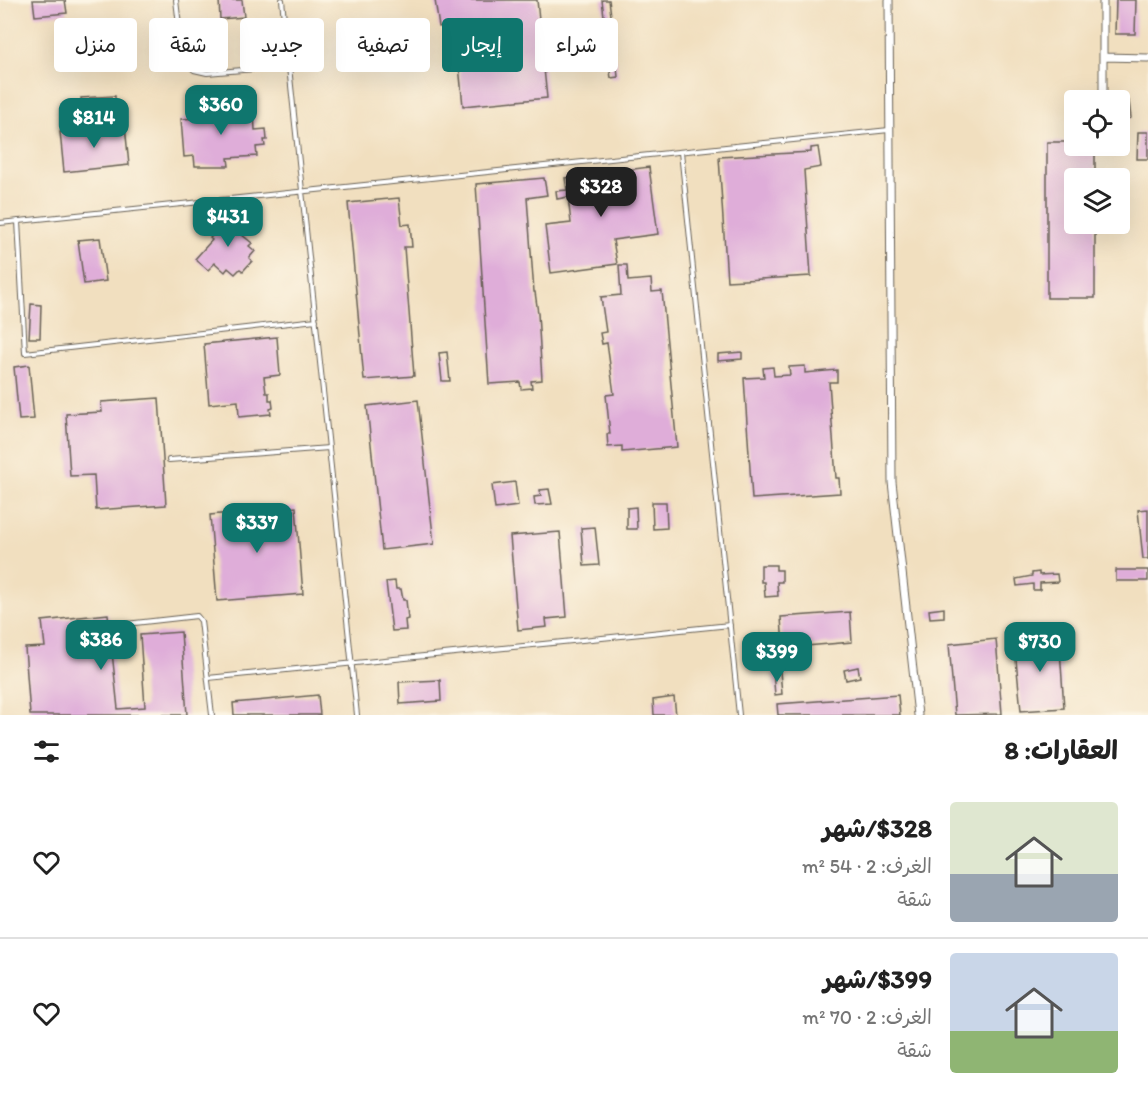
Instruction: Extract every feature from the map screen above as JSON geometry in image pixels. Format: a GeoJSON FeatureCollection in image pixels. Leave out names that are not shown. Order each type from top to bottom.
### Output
{"type":"FeatureCollection","features":[{"type":"Feature","properties":{"kind":"street"},"geometry":{"type":"LineString","coordinates":[[889,0],[892,482],[918,715]]}},
{"type":"Feature","properties":{"kind":"street"},"geometry":{"type":"LineString","coordinates":[[1103,0],[1103,90]]}},
{"type":"Feature","properties":{"kind":"street"},"geometry":{"type":"LineString","coordinates":[[1103,57],[1148,58]]}},
{"type":"Feature","properties":{"kind":"lane"},"geometry":{"type":"LineString","coordinates":[[176,0],[183,59],[194,70],[207,73],[240,70]]}},
{"type":"Feature","properties":{"kind":"lane"},"geometry":{"type":"LineString","coordinates":[[282,0],[284,18]]}},
{"type":"Feature","properties":{"kind":"lane"},"geometry":{"type":"LineString","coordinates":[[290,72],[357,715]]}},
{"type":"Feature","properties":{"kind":"lane"},"geometry":{"type":"LineString","coordinates":[[0,223],[890,130]]}},
{"type":"Feature","properties":{"kind":"lane"},"geometry":{"type":"LineString","coordinates":[[681,152],[739,715]]}},
{"type":"Feature","properties":{"kind":"lane"},"geometry":{"type":"LineString","coordinates":[[18,221],[25,353],[316,320]]}},
{"type":"Feature","properties":{"kind":"lane"},"geometry":{"type":"LineString","coordinates":[[169,460],[329,448]]}},
{"type":"Feature","properties":{"kind":"lane"},"geometry":{"type":"LineString","coordinates":[[117,625],[196,616],[201,621],[212,715]]}},
{"type":"Feature","properties":{"kind":"lane"},"geometry":{"type":"LineString","coordinates":[[208,678],[730,625]]}},
{"type":"Feature","properties":{"kind":"building"},"geometry":{"type":"Polygon","coordinates":[[[33,0],[65,0],[67,13],[35,16],[33,0]]]}},
{"type":"Feature","properties":{"kind":"building"},"geometry":{"type":"Polygon","coordinates":[[[219,0],[242,0],[244,17],[220,18],[219,0]]]}},
{"type":"Feature","properties":{"kind":"building"},"geometry":{"type":"Polygon","coordinates":[[[435,0],[537,0],[539,18],[535,18],[535,72],[544,72],[547,98],[463,106],[460,72],[523,72],[523,18],[442,18],[442,27],[439,27],[435,0]]]}},
{"type":"Feature","properties":{"kind":"building"},"geometry":{"type":"Polygon","coordinates":[[[602,0],[609,0],[611,18],[604,18],[602,0]]]}},
{"type":"Feature","properties":{"kind":"building"},"geometry":{"type":"Polygon","coordinates":[[[1116,0],[1136,0],[1135,34],[1115,34],[1116,0]]]}},
{"type":"Feature","properties":{"kind":"building"},"geometry":{"type":"Polygon","coordinates":[[[610,72],[618,72],[618,77],[611,78],[610,72]]]}},
{"type":"Feature","properties":{"kind":"building"},"geometry":{"type":"Polygon","coordinates":[[[115,96],[116,112],[82,113],[81,98],[115,96]]]}},
{"type":"Feature","properties":{"kind":"building"},"geometry":{"type":"Polygon","coordinates":[[[237,103],[238,114],[254,113],[255,130],[266,129],[265,146],[256,147],[257,156],[228,158],[229,166],[195,166],[194,156],[184,157],[181,119],[200,118],[199,106],[237,103]]]}},
{"type":"Feature","properties":{"kind":"building"},"geometry":{"type":"Polygon","coordinates":[[[125,126],[129,165],[64,172],[60,132],[125,126]]]}},
{"type":"Feature","properties":{"kind":"building"},"geometry":{"type":"Polygon","coordinates":[[[1138,132],[1148,132],[1148,159],[1137,159],[1138,132]]]}},
{"type":"Feature","properties":{"kind":"building"},"geometry":{"type":"Polygon","coordinates":[[[1047,142],[1064,142],[1064,156],[1095,156],[1095,168],[1064,168],[1064,234],[1095,234],[1095,298],[1047,298],[1047,142]]]}},
{"type":"Feature","properties":{"kind":"building"},"geometry":{"type":"Polygon","coordinates":[[[818,147],[821,167],[804,170],[811,276],[727,281],[719,157],[811,152],[811,148],[818,147]]]}},
{"type":"Feature","properties":{"kind":"building"},"geometry":{"type":"Polygon","coordinates":[[[649,167],[658,234],[613,240],[617,264],[551,273],[545,226],[571,223],[568,197],[557,199],[556,191],[567,190],[565,178],[649,167]]]}},
{"type":"Feature","properties":{"kind":"building"},"geometry":{"type":"Polygon","coordinates":[[[544,178],[547,195],[527,198],[542,380],[531,381],[532,388],[521,389],[520,382],[489,384],[476,184],[544,178]]]}},
{"type":"Feature","properties":{"kind":"building"},"geometry":{"type":"Polygon","coordinates":[[[399,198],[402,225],[410,224],[412,247],[404,247],[414,376],[364,380],[348,203],[399,198]]]}},
{"type":"Feature","properties":{"kind":"building"},"geometry":{"type":"Polygon","coordinates":[[[234,215],[247,226],[241,234],[252,243],[249,246],[255,251],[249,258],[252,261],[243,271],[240,269],[235,274],[228,268],[225,272],[215,263],[208,270],[195,259],[212,240],[210,238],[216,232],[218,233],[234,215]]]}},
{"type":"Feature","properties":{"kind":"building"},"geometry":{"type":"Polygon","coordinates":[[[100,238],[106,281],[84,284],[78,240],[100,238]]]}},
{"type":"Feature","properties":{"kind":"building"},"geometry":{"type":"Polygon","coordinates":[[[619,265],[627,265],[628,281],[651,279],[652,292],[662,291],[677,447],[622,452],[622,446],[608,447],[607,434],[610,434],[606,395],[614,394],[607,343],[602,344],[600,333],[606,332],[601,297],[621,295],[619,265]]]}},
{"type":"Feature","properties":{"kind":"building"},"geometry":{"type":"Polygon","coordinates":[[[31,304],[41,305],[40,338],[29,338],[31,304]]]}},
{"type":"Feature","properties":{"kind":"building"},"geometry":{"type":"Polygon","coordinates":[[[277,337],[280,375],[264,377],[266,393],[269,393],[269,400],[272,400],[271,414],[239,417],[238,401],[209,404],[204,344],[277,337]]]}},
{"type":"Feature","properties":{"kind":"building"},"geometry":{"type":"Polygon","coordinates":[[[447,352],[450,381],[442,381],[439,353],[447,352]]]}},
{"type":"Feature","properties":{"kind":"building"},"geometry":{"type":"Polygon","coordinates":[[[742,352],[742,359],[718,361],[718,354],[742,352]]]}},
{"type":"Feature","properties":{"kind":"building"},"geometry":{"type":"Polygon","coordinates":[[[29,365],[34,419],[19,420],[14,367],[29,365]]]}},
{"type":"Feature","properties":{"kind":"building"},"geometry":{"type":"Polygon","coordinates":[[[805,366],[805,373],[837,370],[837,382],[829,382],[836,478],[839,478],[840,493],[752,499],[744,378],[764,377],[763,368],[773,367],[774,376],[790,375],[789,367],[805,366]]]}},
{"type":"Feature","properties":{"kind":"building"},"geometry":{"type":"Polygon","coordinates":[[[159,398],[166,505],[96,510],[94,475],[70,476],[66,414],[102,412],[101,402],[159,398]]]}},
{"type":"Feature","properties":{"kind":"building"},"geometry":{"type":"Polygon","coordinates":[[[418,400],[434,544],[382,550],[367,406],[418,400]]]}},
{"type":"Feature","properties":{"kind":"building"},"geometry":{"type":"Polygon","coordinates":[[[515,482],[518,506],[495,509],[492,485],[515,482]]]}},
{"type":"Feature","properties":{"kind":"building"},"geometry":{"type":"Polygon","coordinates":[[[549,489],[552,504],[535,505],[534,497],[541,496],[540,490],[549,489]]]}},
{"type":"Feature","properties":{"kind":"building"},"geometry":{"type":"Polygon","coordinates":[[[652,502],[666,502],[667,528],[653,529],[652,502]]]}},
{"type":"Feature","properties":{"kind":"building"},"geometry":{"type":"Polygon","coordinates":[[[296,507],[303,594],[217,601],[210,515],[296,507]]]}},
{"type":"Feature","properties":{"kind":"building"},"geometry":{"type":"Polygon","coordinates":[[[636,507],[637,529],[627,529],[627,508],[636,507]]]}},
{"type":"Feature","properties":{"kind":"building"},"geometry":{"type":"Polygon","coordinates":[[[1148,509],[1148,559],[1143,559],[1138,510],[1148,509]]]}},
{"type":"Feature","properties":{"kind":"building"},"geometry":{"type":"Polygon","coordinates":[[[595,527],[599,565],[584,566],[581,528],[595,527]]]}},
{"type":"Feature","properties":{"kind":"building"},"geometry":{"type":"Polygon","coordinates":[[[560,532],[567,617],[546,619],[547,627],[518,630],[510,536],[560,532]]]}},
{"type":"Feature","properties":{"kind":"building"},"geometry":{"type":"Polygon","coordinates":[[[761,565],[776,565],[776,570],[782,570],[782,582],[777,582],[778,596],[765,597],[764,582],[761,582],[761,565]]]}},
{"type":"Feature","properties":{"kind":"building"},"geometry":{"type":"Polygon","coordinates":[[[1116,570],[1148,570],[1148,581],[1116,581],[1116,570]]]}},
{"type":"Feature","properties":{"kind":"building"},"geometry":{"type":"Polygon","coordinates":[[[1039,572],[1039,575],[1057,574],[1058,582],[1040,583],[1040,590],[1033,590],[1033,584],[1017,586],[1016,579],[1039,572]]]}},
{"type":"Feature","properties":{"kind":"building"},"geometry":{"type":"Polygon","coordinates":[[[395,581],[396,589],[401,589],[403,600],[406,600],[408,619],[405,620],[406,630],[392,631],[386,582],[395,581]]]}},
{"type":"Feature","properties":{"kind":"building"},"geometry":{"type":"Polygon","coordinates":[[[944,608],[944,617],[930,618],[929,610],[944,608]]]}},
{"type":"Feature","properties":{"kind":"building"},"geometry":{"type":"Polygon","coordinates":[[[850,612],[852,642],[783,648],[781,617],[850,612]]]}},
{"type":"Feature","properties":{"kind":"building"},"geometry":{"type":"Polygon","coordinates":[[[108,614],[118,709],[145,707],[140,635],[181,632],[187,715],[30,715],[25,648],[45,647],[42,621],[108,614]]]}},
{"type":"Feature","properties":{"kind":"building"},"geometry":{"type":"Polygon","coordinates":[[[1059,635],[1064,708],[1021,711],[1014,639],[1059,635]]]}},
{"type":"Feature","properties":{"kind":"building"},"geometry":{"type":"Polygon","coordinates":[[[996,639],[1002,714],[955,715],[949,644],[996,639]]]}},
{"type":"Feature","properties":{"kind":"building"},"geometry":{"type":"Polygon","coordinates":[[[858,667],[860,677],[846,680],[844,670],[858,667]]]}},
{"type":"Feature","properties":{"kind":"building"},"geometry":{"type":"Polygon","coordinates":[[[773,671],[780,671],[782,694],[775,695],[773,671]]]}},
{"type":"Feature","properties":{"kind":"building"},"geometry":{"type":"Polygon","coordinates":[[[440,680],[441,701],[400,704],[399,682],[440,680]]]}},
{"type":"Feature","properties":{"kind":"building"},"geometry":{"type":"Polygon","coordinates":[[[318,695],[320,715],[234,715],[233,703],[318,695]]]}},
{"type":"Feature","properties":{"kind":"building"},"geometry":{"type":"Polygon","coordinates":[[[898,695],[900,715],[778,715],[777,704],[898,695]]]}},
{"type":"Feature","properties":{"kind":"building"},"geometry":{"type":"Polygon","coordinates":[[[674,697],[676,715],[654,715],[653,700],[674,697]]]}}]}
